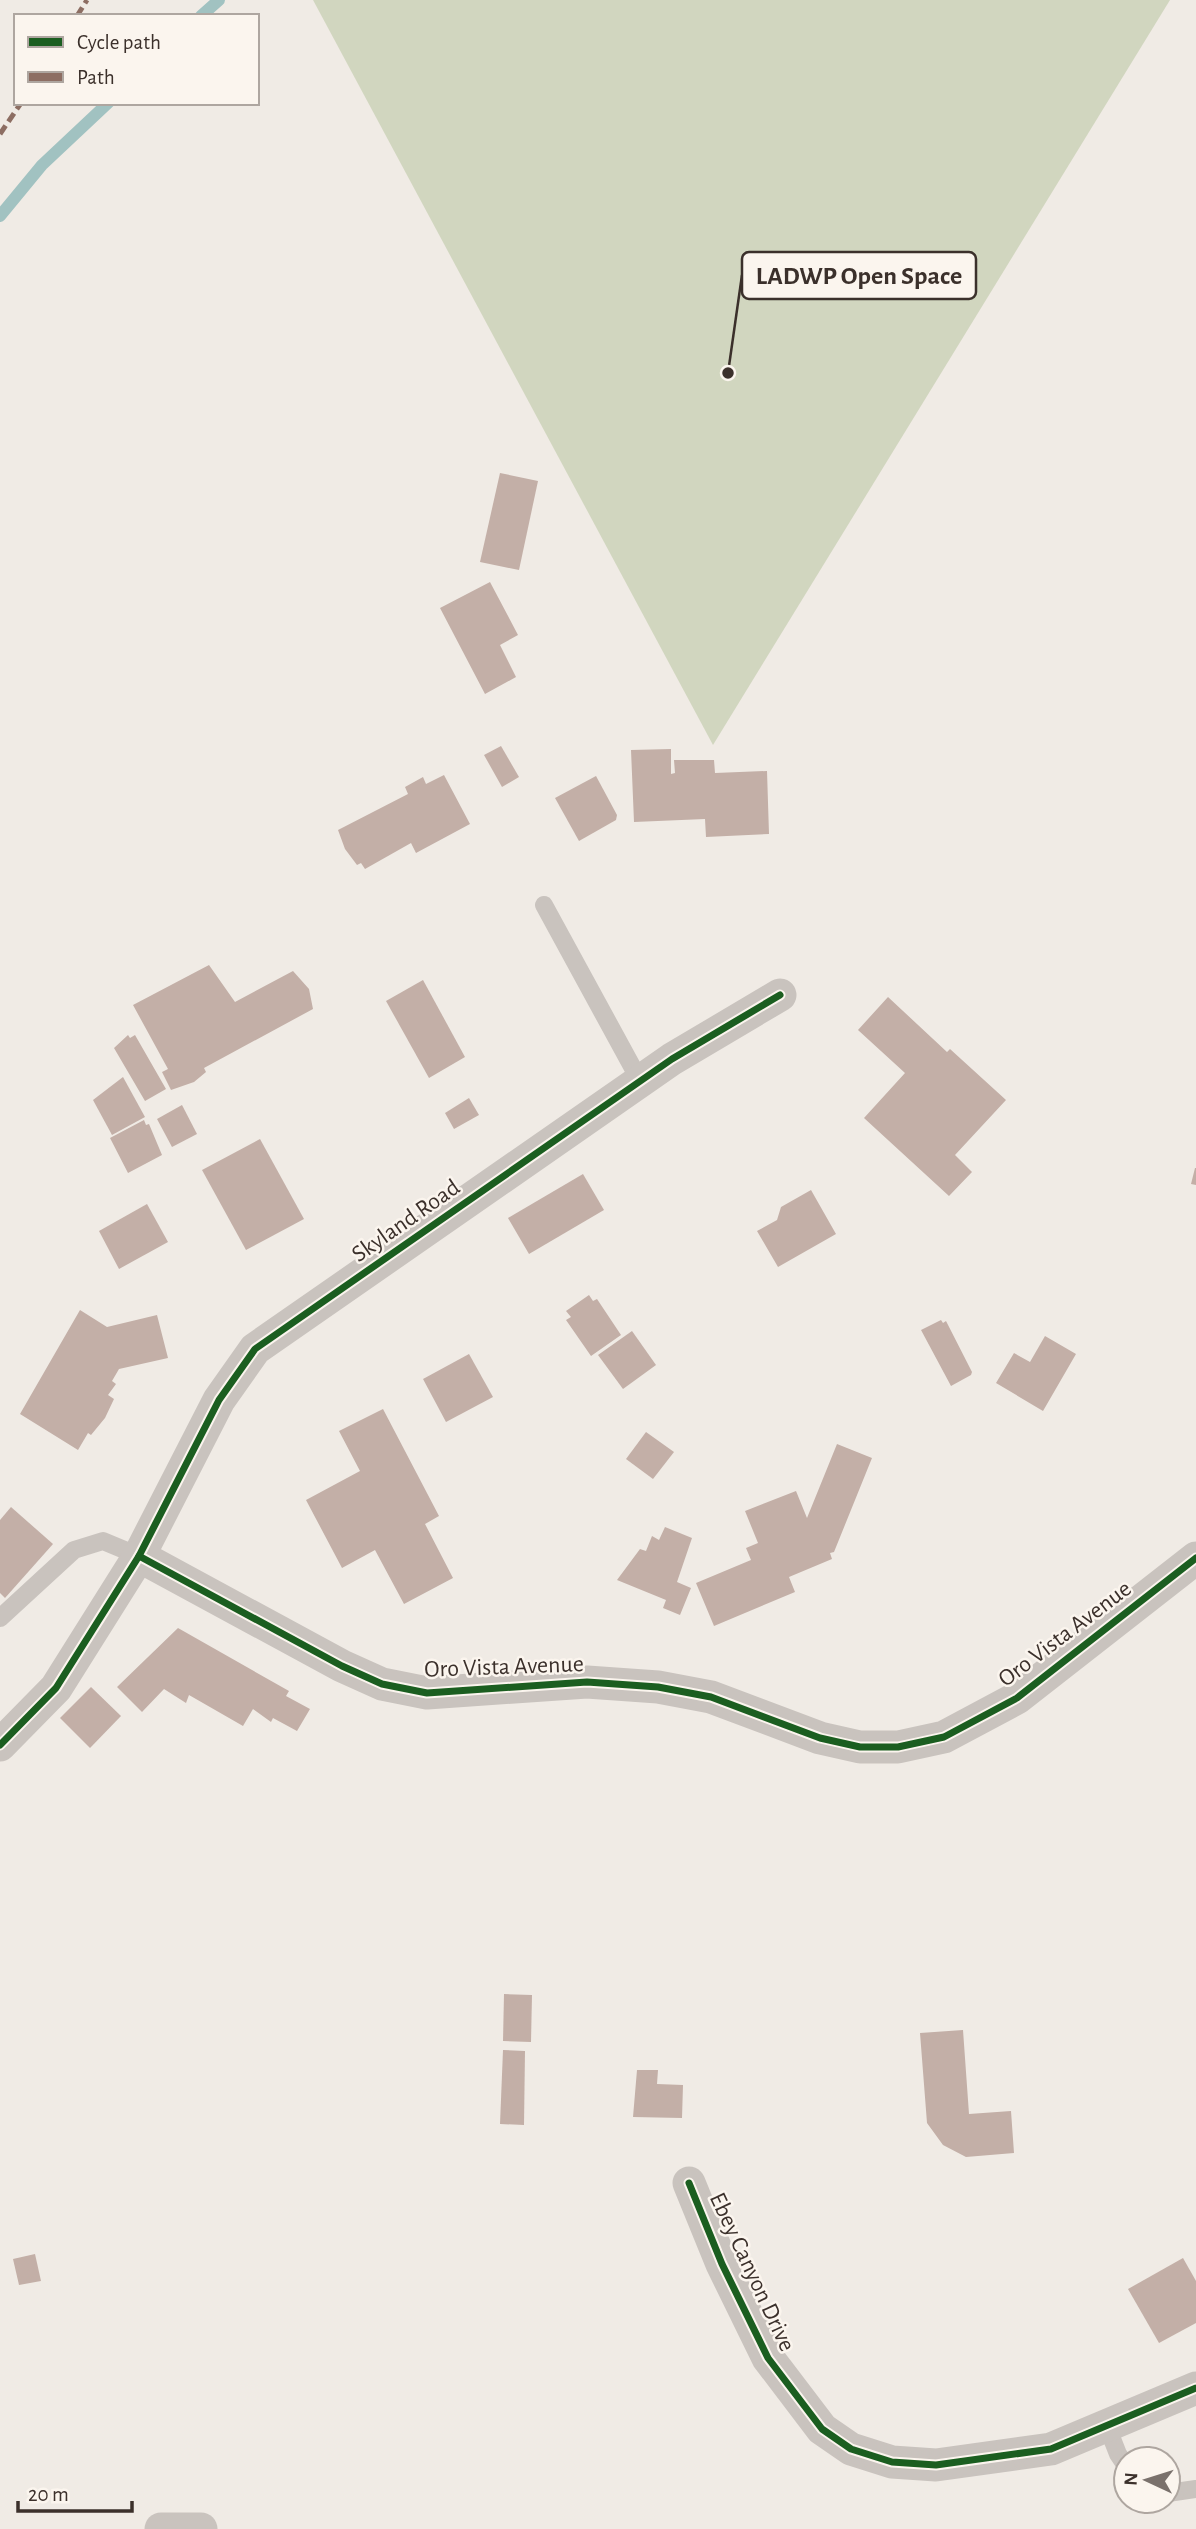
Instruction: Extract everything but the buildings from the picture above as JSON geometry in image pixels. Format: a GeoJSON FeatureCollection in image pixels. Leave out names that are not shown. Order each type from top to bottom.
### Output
{"type":"FeatureCollection","features":[{"type":"Feature","properties":{"kind":"street","name":"Skyland Road"},"geometry":{"type":"LineString","coordinates":[[139,1556],[219,1400],[255,1349],[640,1081],[780,995]]}},
{"type":"Feature","properties":{"kind":"street","name":"Oro Vista Avenue"},"geometry":{"type":"LineString","coordinates":[[139,1556],[383,1684],[427,1693],[587,1682],[658,1687],[711,1697],[820,1738],[860,1747],[898,1746],[944,1737],[1017,1698],[1196,1558]]}},
{"type":"Feature","properties":{"kind":"street"},"geometry":{"type":"LineString","coordinates":[[0,1745],[56,1688],[139,1556]]}},
{"type":"Feature","properties":{"kind":"street","name":"Ebey Canyon Drive"},"geometry":{"type":"LineString","coordinates":[[689,2183],[722,2264],[768,2358],[822,2429],[851,2449],[892,2462],[936,2465],[1051,2449],[1196,2388]]}},
{"type":"Feature","properties":{"kind":"street"},"geometry":{"type":"LineString","coordinates":[[161,2529],[201,2529]]}},
{"type":"Feature","properties":{"kind":"lane"},"geometry":{"type":"LineString","coordinates":[[544,905],[640,1081]]}},
{"type":"Feature","properties":{"kind":"lane"},"geometry":{"type":"LineString","coordinates":[[0,1618],[74,1550],[103,1541],[139,1556]]}},
{"type":"Feature","properties":{"kind":"lane"},"geometry":{"type":"LineString","coordinates":[[1107,2426],[1114,2445]]}},
{"type":"Feature","properties":{"kind":"green space"},"geometry":{"type":"Polygon","coordinates":[[[313,0],[1170,0],[713,745],[313,0]]]}},
{"type":"Feature","properties":{"kind":"waterway"},"geometry":{"type":"LineString","coordinates":[[203,14],[219,0]]}},
{"type":"Feature","properties":{"kind":"waterway"},"geometry":{"type":"LineString","coordinates":[[0,216],[42,165],[106,105]]}},
{"type":"Feature","properties":{"kind":"marked path"},"geometry":{"type":"LineString","coordinates":[[78,14],[87,0]]}},
{"type":"Feature","properties":{"kind":"marked path"},"geometry":{"type":"LineString","coordinates":[[0,134],[20,105]]}},
{"type":"Feature","properties":{"kind":"cycle path"},"geometry":{"type":"LineString","coordinates":[[139,1556],[219,1400],[255,1349],[672,1059],[780,995]]}},
{"type":"Feature","properties":{"kind":"cycle path"},"geometry":{"type":"LineString","coordinates":[[0,1745],[56,1688],[139,1556],[342,1666],[382,1684],[427,1693],[587,1682],[658,1687],[711,1697],[820,1738],[860,1747],[898,1747],[944,1737],[1017,1698],[1196,1558]]}},
{"type":"Feature","properties":{"kind":"cycle path"},"geometry":{"type":"LineString","coordinates":[[689,2183],[722,2264],[768,2358],[822,2429],[851,2449],[892,2462],[936,2465],[1051,2449],[1196,2388]]}},
{"type":"Feature","properties":{"kind":"place","name":"LADWP Open Space"},"geometry":{"type":"Point","coordinates":[728,373]}}]}
